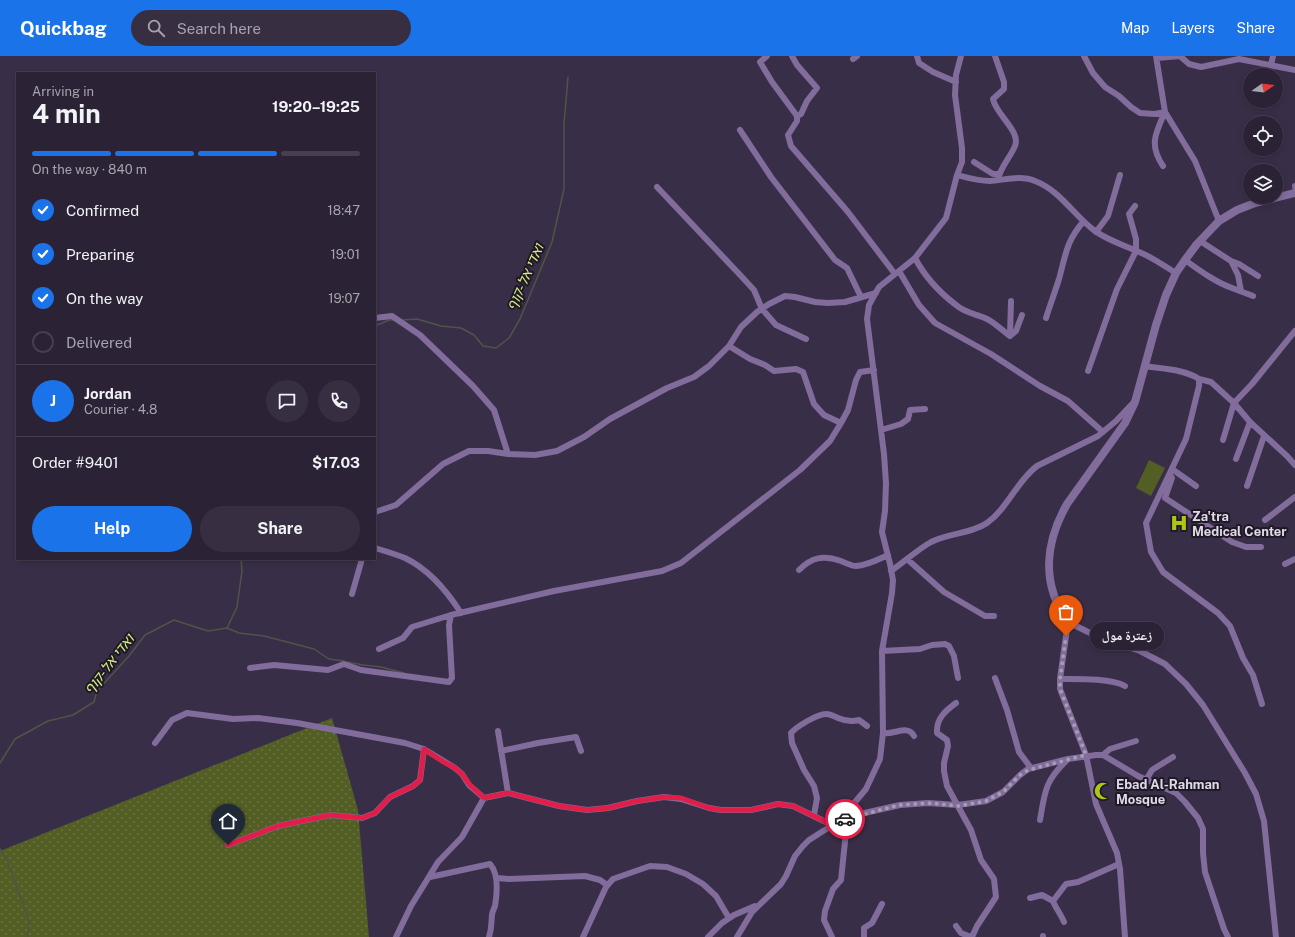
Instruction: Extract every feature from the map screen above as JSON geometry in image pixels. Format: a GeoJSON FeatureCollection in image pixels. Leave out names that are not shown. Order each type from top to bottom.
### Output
{"type":"FeatureCollection","features":[{"type":"Feature","properties":{"kind":"street"},"geometry":{"type":"LineString","coordinates":[[767,56],[760,62],[772,82],[797,116],[797,121],[788,135],[791,146],[897,272],[919,305],[935,323],[991,354],[1040,386],[1068,401],[1103,432]]}},
{"type":"Feature","properties":{"kind":"street"},"geometry":{"type":"LineString","coordinates":[[792,56],[818,88],[807,101],[801,114],[797,116]]}},
{"type":"Feature","properties":{"kind":"street"},"geometry":{"type":"LineString","coordinates":[[917,56],[919,63],[933,72],[956,82]]}},
{"type":"Feature","properties":{"kind":"street"},"geometry":{"type":"LineString","coordinates":[[839,821],[866,789],[880,759],[883,733],[882,651],[892,593],[891,571],[882,532],[886,512],[886,483],[867,319],[870,305],[879,288],[916,258],[946,218],[957,175],[962,162],[962,148],[955,95],[961,56]]}},
{"type":"Feature","properties":{"kind":"street"},"geometry":{"type":"LineString","coordinates":[[995,56],[1004,82],[1004,89],[994,99],[995,106],[1013,131],[1016,138],[1015,146],[998,177]]}},
{"type":"Feature","properties":{"kind":"street"},"geometry":{"type":"LineString","coordinates":[[1084,56],[1093,73],[1105,87],[1119,96],[1131,107],[1140,113],[1155,114],[1164,112]]}},
{"type":"Feature","properties":{"kind":"street"},"geometry":{"type":"LineString","coordinates":[[1219,221],[1195,161],[1164,112],[1157,57],[1180,56],[1190,64],[1201,67],[1239,59],[1295,70]]}},
{"type":"Feature","properties":{"kind":"street"},"geometry":{"type":"LineString","coordinates":[[1271,65],[1273,56]]}},
{"type":"Feature","properties":{"kind":"street"},"geometry":{"type":"LineString","coordinates":[[1163,166],[1154,145],[1157,129],[1164,112]]}},
{"type":"Feature","properties":{"kind":"street"},"geometry":{"type":"LineString","coordinates":[[740,130],[771,177],[835,260],[847,268],[861,297]]}},
{"type":"Feature","properties":{"kind":"street"},"geometry":{"type":"LineString","coordinates":[[974,162],[998,177]]}},
{"type":"Feature","properties":{"kind":"street"},"geometry":{"type":"LineString","coordinates":[[957,175],[975,180],[998,177],[1034,180],[1056,193],[1083,222],[1096,232],[1110,241],[1136,250],[1176,273]]}},
{"type":"Feature","properties":{"kind":"street"},"geometry":{"type":"LineString","coordinates":[[1096,232],[1108,216],[1120,175]]}},
{"type":"Feature","properties":{"kind":"street"},"geometry":{"type":"LineString","coordinates":[[657,187],[754,290],[762,309],[776,325],[806,339]]}},
{"type":"Feature","properties":{"kind":"street"},"geometry":{"type":"LineString","coordinates":[[1276,937],[1264,821],[1261,809],[1256,794],[1245,773],[1203,705],[1186,684],[1165,664],[1140,650],[1100,638],[1068,622],[1060,612],[1049,571],[1050,546],[1062,512],[1125,423],[1135,402],[1144,366],[1166,295],[1184,260],[1219,221],[1236,210],[1255,203],[1295,193]]}},
{"type":"Feature","properties":{"kind":"street"},"geometry":{"type":"LineString","coordinates":[[1088,372],[1117,289],[1136,250],[1136,239],[1130,214],[1135,206]]}},
{"type":"Feature","properties":{"kind":"street"},"geometry":{"type":"LineString","coordinates":[[1046,318],[1059,280],[1065,251],[1074,233],[1083,222]]}},
{"type":"Feature","properties":{"kind":"street"},"geometry":{"type":"LineString","coordinates":[[1200,241],[1258,276]]}},
{"type":"Feature","properties":{"kind":"street"},"geometry":{"type":"LineString","coordinates":[[916,258],[923,273],[956,306],[971,314],[988,320],[1010,336]]}},
{"type":"Feature","properties":{"kind":"street"},"geometry":{"type":"LineString","coordinates":[[1184,260],[1212,278],[1253,296]]}},
{"type":"Feature","properties":{"kind":"street"},"geometry":{"type":"LineString","coordinates":[[1231,261],[1238,275],[1241,291]]}},
{"type":"Feature","properties":{"kind":"street"},"geometry":{"type":"LineString","coordinates":[[376,512],[396,505],[443,464],[468,451],[535,455],[557,451],[584,437],[610,419],[667,388],[694,377],[709,366],[729,346],[741,327],[762,309],[785,296],[828,303],[844,302],[876,293]]}},
{"type":"Feature","properties":{"kind":"street"},"geometry":{"type":"LineString","coordinates":[[1010,336],[1011,301]]}},
{"type":"Feature","properties":{"kind":"street"},"geometry":{"type":"LineString","coordinates":[[1010,336],[1016,331],[1022,315]]}},
{"type":"Feature","properties":{"kind":"street"},"geometry":{"type":"LineString","coordinates":[[376,318],[392,316],[420,335],[473,386],[494,410],[508,454]]}},
{"type":"Feature","properties":{"kind":"street"},"geometry":{"type":"LineString","coordinates":[[1223,440],[1234,403],[1252,384],[1295,331]]}},
{"type":"Feature","properties":{"kind":"street"},"geometry":{"type":"LineString","coordinates":[[729,346],[774,371],[796,369],[803,372],[814,404],[824,415],[841,423]]}},
{"type":"Feature","properties":{"kind":"street"},"geometry":{"type":"LineString","coordinates":[[1144,366],[1182,372],[1211,382],[1234,403],[1250,422],[1295,465]]}},
{"type":"Feature","properties":{"kind":"street"},"geometry":{"type":"LineString","coordinates":[[379,649],[402,638],[412,627],[451,615],[554,590],[662,571],[681,563],[800,470],[830,442],[848,410],[856,380],[860,372],[874,370]]}},
{"type":"Feature","properties":{"kind":"street"},"geometry":{"type":"LineString","coordinates":[[1199,379],[1199,386],[1186,439],[1146,523],[1151,552],[1163,572],[1218,613],[1230,626],[1243,658],[1252,675],[1262,704]]}},
{"type":"Feature","properties":{"kind":"street"},"geometry":{"type":"LineString","coordinates":[[891,571],[931,542],[946,536],[975,529],[986,524],[996,516],[1029,472],[1037,466],[1098,436],[1135,402]]}},
{"type":"Feature","properties":{"kind":"street"},"geometry":{"type":"LineString","coordinates":[[881,430],[901,424],[908,419],[910,410],[925,409]]}},
{"type":"Feature","properties":{"kind":"street"},"geometry":{"type":"LineString","coordinates":[[1236,459],[1250,422]]}},
{"type":"Feature","properties":{"kind":"street"},"geometry":{"type":"LineString","coordinates":[[1247,486],[1264,436]]}},
{"type":"Feature","properties":{"kind":"street"},"geometry":{"type":"LineString","coordinates":[[1171,471],[1196,486]]}},
{"type":"Feature","properties":{"kind":"street"},"geometry":{"type":"LineString","coordinates":[[1171,471],[1172,478],[1166,498],[1232,542],[1246,547],[1261,547]]}},
{"type":"Feature","properties":{"kind":"street"},"geometry":{"type":"LineString","coordinates":[[1265,520],[1295,497]]}},
{"type":"Feature","properties":{"kind":"street"},"geometry":{"type":"LineString","coordinates":[[376,548],[405,558],[422,568],[441,587],[461,613]]}},
{"type":"Feature","properties":{"kind":"street"},"geometry":{"type":"LineString","coordinates":[[799,570],[806,563],[819,557],[834,559],[854,566],[871,564],[888,555]]}},
{"type":"Feature","properties":{"kind":"street"},"geometry":{"type":"LineString","coordinates":[[907,559],[944,592],[985,616],[994,616]]}},
{"type":"Feature","properties":{"kind":"street"},"geometry":{"type":"LineString","coordinates":[[1285,564],[1295,559]]}},
{"type":"Feature","properties":{"kind":"street"},"geometry":{"type":"LineString","coordinates":[[352,594],[362,560]]}},
{"type":"Feature","properties":{"kind":"street"},"geometry":{"type":"LineString","coordinates":[[250,668],[274,665],[328,670],[344,664],[361,670],[449,682],[452,678],[449,625],[451,615]]}},
{"type":"Feature","properties":{"kind":"street"},"geometry":{"type":"LineString","coordinates":[[1068,622],[1060,689],[1086,755],[1096,804],[1117,853],[1125,937]]}},
{"type":"Feature","properties":{"kind":"street"},"geometry":{"type":"LineString","coordinates":[[882,651],[920,649],[932,645],[945,644],[949,646],[954,656],[958,678]]}},
{"type":"Feature","properties":{"kind":"street"},"geometry":{"type":"LineString","coordinates":[[995,678],[1007,710],[1019,752],[1032,768]]}},
{"type":"Feature","properties":{"kind":"street"},"geometry":{"type":"LineString","coordinates":[[1060,679],[1100,680],[1121,683],[1125,686]]}},
{"type":"Feature","properties":{"kind":"street"},"geometry":{"type":"LineString","coordinates":[[956,703],[946,710],[938,721],[937,727],[938,733],[947,740],[948,746],[944,763],[947,786],[971,830],[981,860],[994,879],[996,897],[977,926],[972,937],[961,933],[956,926]]}},
{"type":"Feature","properties":{"kind":"street"},"geometry":{"type":"LineString","coordinates":[[155,743],[172,720],[187,714],[233,719],[258,718],[297,723],[405,743],[424,749],[455,768],[484,798]]}},
{"type":"Feature","properties":{"kind":"street"},"geometry":{"type":"LineString","coordinates":[[814,816],[817,798],[814,786],[804,770],[792,743],[791,733],[794,729],[815,717],[825,714],[844,720],[859,720],[867,726]]}},
{"type":"Feature","properties":{"kind":"street"},"geometry":{"type":"LineString","coordinates":[[498,730],[508,793]]}},
{"type":"Feature","properties":{"kind":"street"},"geometry":{"type":"LineString","coordinates":[[883,733],[889,734],[909,730],[914,736]]}},
{"type":"Feature","properties":{"kind":"street"},"geometry":{"type":"LineString","coordinates":[[501,751],[576,737],[581,751]]}},
{"type":"Feature","properties":{"kind":"street"},"geometry":{"type":"LineString","coordinates":[[1103,755],[1110,749],[1136,741]]}},
{"type":"Feature","properties":{"kind":"street"},"geometry":{"type":"LineString","coordinates":[[228,845],[278,826],[330,815],[362,818],[375,813],[390,797],[413,786],[420,780],[424,749]]}},
{"type":"Feature","properties":{"kind":"street"},"geometry":{"type":"LineString","coordinates":[[737,937],[757,906],[781,884],[795,856],[803,846],[809,840],[839,821],[851,816],[900,805],[928,803],[958,806],[986,801],[1003,792],[1020,775],[1032,768],[1086,755],[1103,755],[1146,780],[1176,794],[1185,802],[1198,818],[1203,829],[1205,872],[1228,937]]}},
{"type":"Feature","properties":{"kind":"street"},"geometry":{"type":"LineString","coordinates":[[1146,780],[1152,770],[1173,757]]}},
{"type":"Feature","properties":{"kind":"street"},"geometry":{"type":"LineString","coordinates":[[1040,820],[1045,791],[1057,770],[1068,759]]}},
{"type":"Feature","properties":{"kind":"street"},"geometry":{"type":"LineString","coordinates":[[396,937],[411,906],[438,862],[462,837],[484,798],[508,793],[559,806],[587,810],[608,808],[637,801],[664,797],[681,798],[709,808],[721,810],[751,810],[778,804],[793,806],[832,825]]}},
{"type":"Feature","properties":{"kind":"street"},"geometry":{"type":"LineString","coordinates":[[832,937],[824,920],[825,912],[834,889],[841,880],[846,832],[851,816]]}},
{"type":"Feature","properties":{"kind":"street"},"geometry":{"type":"LineString","coordinates":[[430,877],[490,864],[494,868],[497,878],[495,906],[492,915],[493,924],[489,937]]}},
{"type":"Feature","properties":{"kind":"street"},"geometry":{"type":"LineString","coordinates":[[1053,901],[1066,884],[1078,882],[1119,864]]}},
{"type":"Feature","properties":{"kind":"street"},"geometry":{"type":"LineString","coordinates":[[583,937],[607,885],[613,879],[650,866],[667,867],[686,874],[703,884],[716,896],[729,918]]}},
{"type":"Feature","properties":{"kind":"street"},"geometry":{"type":"LineString","coordinates":[[497,878],[509,879],[585,876],[600,880],[607,885]]}},
{"type":"Feature","properties":{"kind":"street"},"geometry":{"type":"LineString","coordinates":[[1030,898],[1042,895],[1053,901],[1064,922]]}},
{"type":"Feature","properties":{"kind":"street"},"geometry":{"type":"LineString","coordinates":[[864,937],[864,928],[872,923],[882,904]]}},
{"type":"Feature","properties":{"kind":"street"},"geometry":{"type":"LineString","coordinates":[[708,937],[729,918],[757,906]]}},
{"type":"Feature","properties":{"kind":"green space"},"geometry":{"type":"Polygon","coordinates":[[[1149,460],[1165,468],[1151,496],[1136,488],[1149,460]]]}},
{"type":"Feature","properties":{"kind":"green space"},"geometry":{"type":"Polygon","coordinates":[[[332,718],[358,810],[369,937],[0,937],[0,851],[332,718]]]}},
{"type":"Feature","properties":{"kind":"waterway","name":"ואדי אל-קוף"},"geometry":{"type":"LineString","coordinates":[[401,320],[417,319],[441,326],[461,328],[474,335],[483,346],[496,348],[509,338],[520,319],[552,242],[564,189],[564,124],[568,77]]}},
{"type":"Feature","properties":{"kind":"waterway","name":"ואדי אל-קוף"},"geometry":{"type":"LineString","coordinates":[[376,326],[389,320],[394,320]]}},
{"type":"Feature","properties":{"kind":"waterway","name":"ואדי אל-קוף"},"geometry":{"type":"LineString","coordinates":[[0,763],[15,739],[48,721],[73,715],[94,702],[97,691],[129,656],[145,635],[174,620],[208,631],[227,628],[237,607],[242,571],[241,560]]}},
{"type":"Feature","properties":{"kind":"waterway"},"geometry":{"type":"LineString","coordinates":[[227,628],[239,633],[264,636],[314,649],[329,659],[344,661]]}},
{"type":"Feature","properties":{"kind":"waterway"},"geometry":{"type":"LineString","coordinates":[[347,662],[381,667],[404,673]]}},
{"type":"Feature","properties":{"kind":"waterway","name":"ואדי אל-קוף"},"geometry":{"type":"LineString","coordinates":[[0,849],[7,860],[29,921],[28,937]]}},
{"type":"Feature","properties":{"kind":"way so far"},"geometry":{"type":"LineString","coordinates":[[845,819],[851,816],[900,805],[928,803],[958,806],[986,801],[1003,792],[1020,775],[1028,770],[1086,755],[1060,689],[1066,636]]}},
{"type":"Feature","properties":{"kind":"place","name":"Za'tra Medical Center"},"geometry":{"type":"Point","coordinates":[1179,523]}},
{"type":"Feature","properties":{"kind":"place","name":"زعترة مول"},"geometry":{"type":"Point","coordinates":[1066,636]}},
{"type":"Feature","properties":{"kind":"place","name":"Ebad Al-Rahman Mosque"},"geometry":{"type":"Point","coordinates":[1103,791]}},
{"type":"Feature","properties":{"kind":"route"},"geometry":{"type":"LineString","coordinates":[[228,845],[278,826],[330,815],[362,818],[375,813],[390,797],[413,786],[420,780],[424,749],[455,768],[462,774],[476,792],[484,798],[508,793],[559,806],[587,810],[608,808],[664,797],[681,798],[709,808],[731,811],[751,810],[778,804],[793,806],[832,825],[845,819]]}}]}
